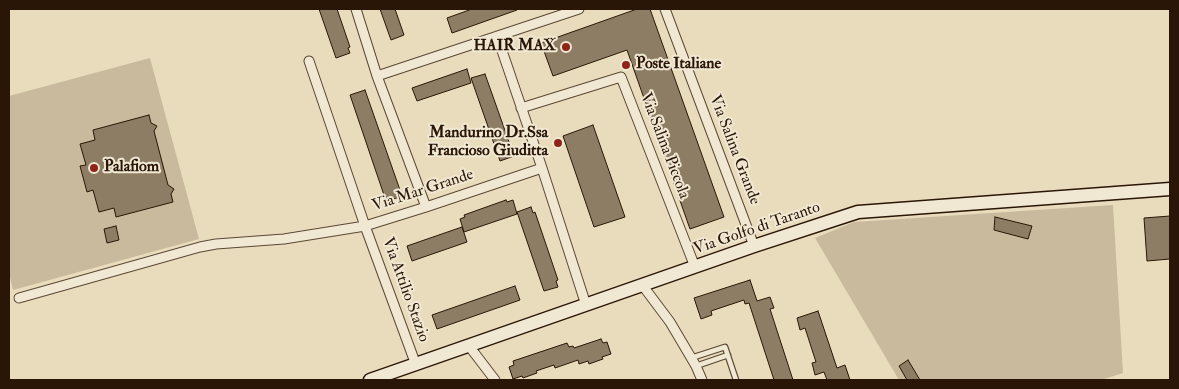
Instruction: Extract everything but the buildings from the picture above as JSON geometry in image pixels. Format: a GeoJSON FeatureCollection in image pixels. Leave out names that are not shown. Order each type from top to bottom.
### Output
{"type":"FeatureCollection","features":[{"type":"Feature","properties":{"kind":"street"},"geometry":{"type":"LineString","coordinates":[[356,9],[377,76],[426,207]]}},
{"type":"Feature","properties":{"kind":"street"},"geometry":{"type":"LineString","coordinates":[[377,76],[579,9]]}},
{"type":"Feature","properties":{"kind":"street","name":"Via Salina Grande"},"geometry":{"type":"LineString","coordinates":[[665,9],[754,246]]}},
{"type":"Feature","properties":{"kind":"street"},"geometry":{"type":"LineString","coordinates":[[497,36],[586,305]]}},
{"type":"Feature","properties":{"kind":"street","name":"Via Mar Grande"},"geometry":{"type":"LineString","coordinates":[[309,62],[365,226],[542,168]]}},
{"type":"Feature","properties":{"kind":"street","name":"Via Salina Piccola"},"geometry":{"type":"LineString","coordinates":[[521,108],[622,77],[695,268]]}},
{"type":"Feature","properties":{"kind":"street","name":"Via Golfo di Taranto"},"geometry":{"type":"LineString","coordinates":[[370,380],[754,246],[858,212],[1170,189]]}},
{"type":"Feature","properties":{"kind":"street"},"geometry":{"type":"LineString","coordinates":[[19,298],[216,244],[284,239],[365,226]]}},
{"type":"Feature","properties":{"kind":"street","name":"Via Attilio Stazio"},"geometry":{"type":"LineString","coordinates":[[365,226],[416,365]]}},
{"type":"Feature","properties":{"kind":"street"},"geometry":{"type":"LineString","coordinates":[[643,286],[670,322],[694,362],[702,380]]}},
{"type":"Feature","properties":{"kind":"street"},"geometry":{"type":"LineString","coordinates":[[469,346],[495,380]]}},
{"type":"Feature","properties":{"kind":"lane"},"geometry":{"type":"LineString","coordinates":[[694,362],[725,347],[736,380]]}},
{"type":"Feature","properties":{"kind":"lane"},"geometry":{"type":"LineString","coordinates":[[694,362],[728,355]]}},
{"type":"Feature","properties":{"kind":"shaded area","name":"Palafiom"},"geometry":{"type":"Polygon","coordinates":[[[150,58],[199,239],[13,290],[9,273],[9,96],[150,58]]]}},
{"type":"Feature","properties":{"kind":"shaded area"},"geometry":{"type":"Polygon","coordinates":[[[1113,205],[1123,373],[1101,380],[899,380],[815,238],[854,222],[1113,205]]]}},
{"type":"Feature","properties":{"kind":"place","name":"HAIR MAX"},"geometry":{"type":"Point","coordinates":[566,47]}},
{"type":"Feature","properties":{"kind":"place","name":"Poste Italiane"},"geometry":{"type":"Point","coordinates":[626,65]}},
{"type":"Feature","properties":{"kind":"place","name":"Mandurino Dr.Ssa Francioso Giuditta"},"geometry":{"type":"Point","coordinates":[558,143]}},
{"type":"Feature","properties":{"kind":"place","name":"Palafiom"},"geometry":{"type":"Point","coordinates":[94,168]}}]}
